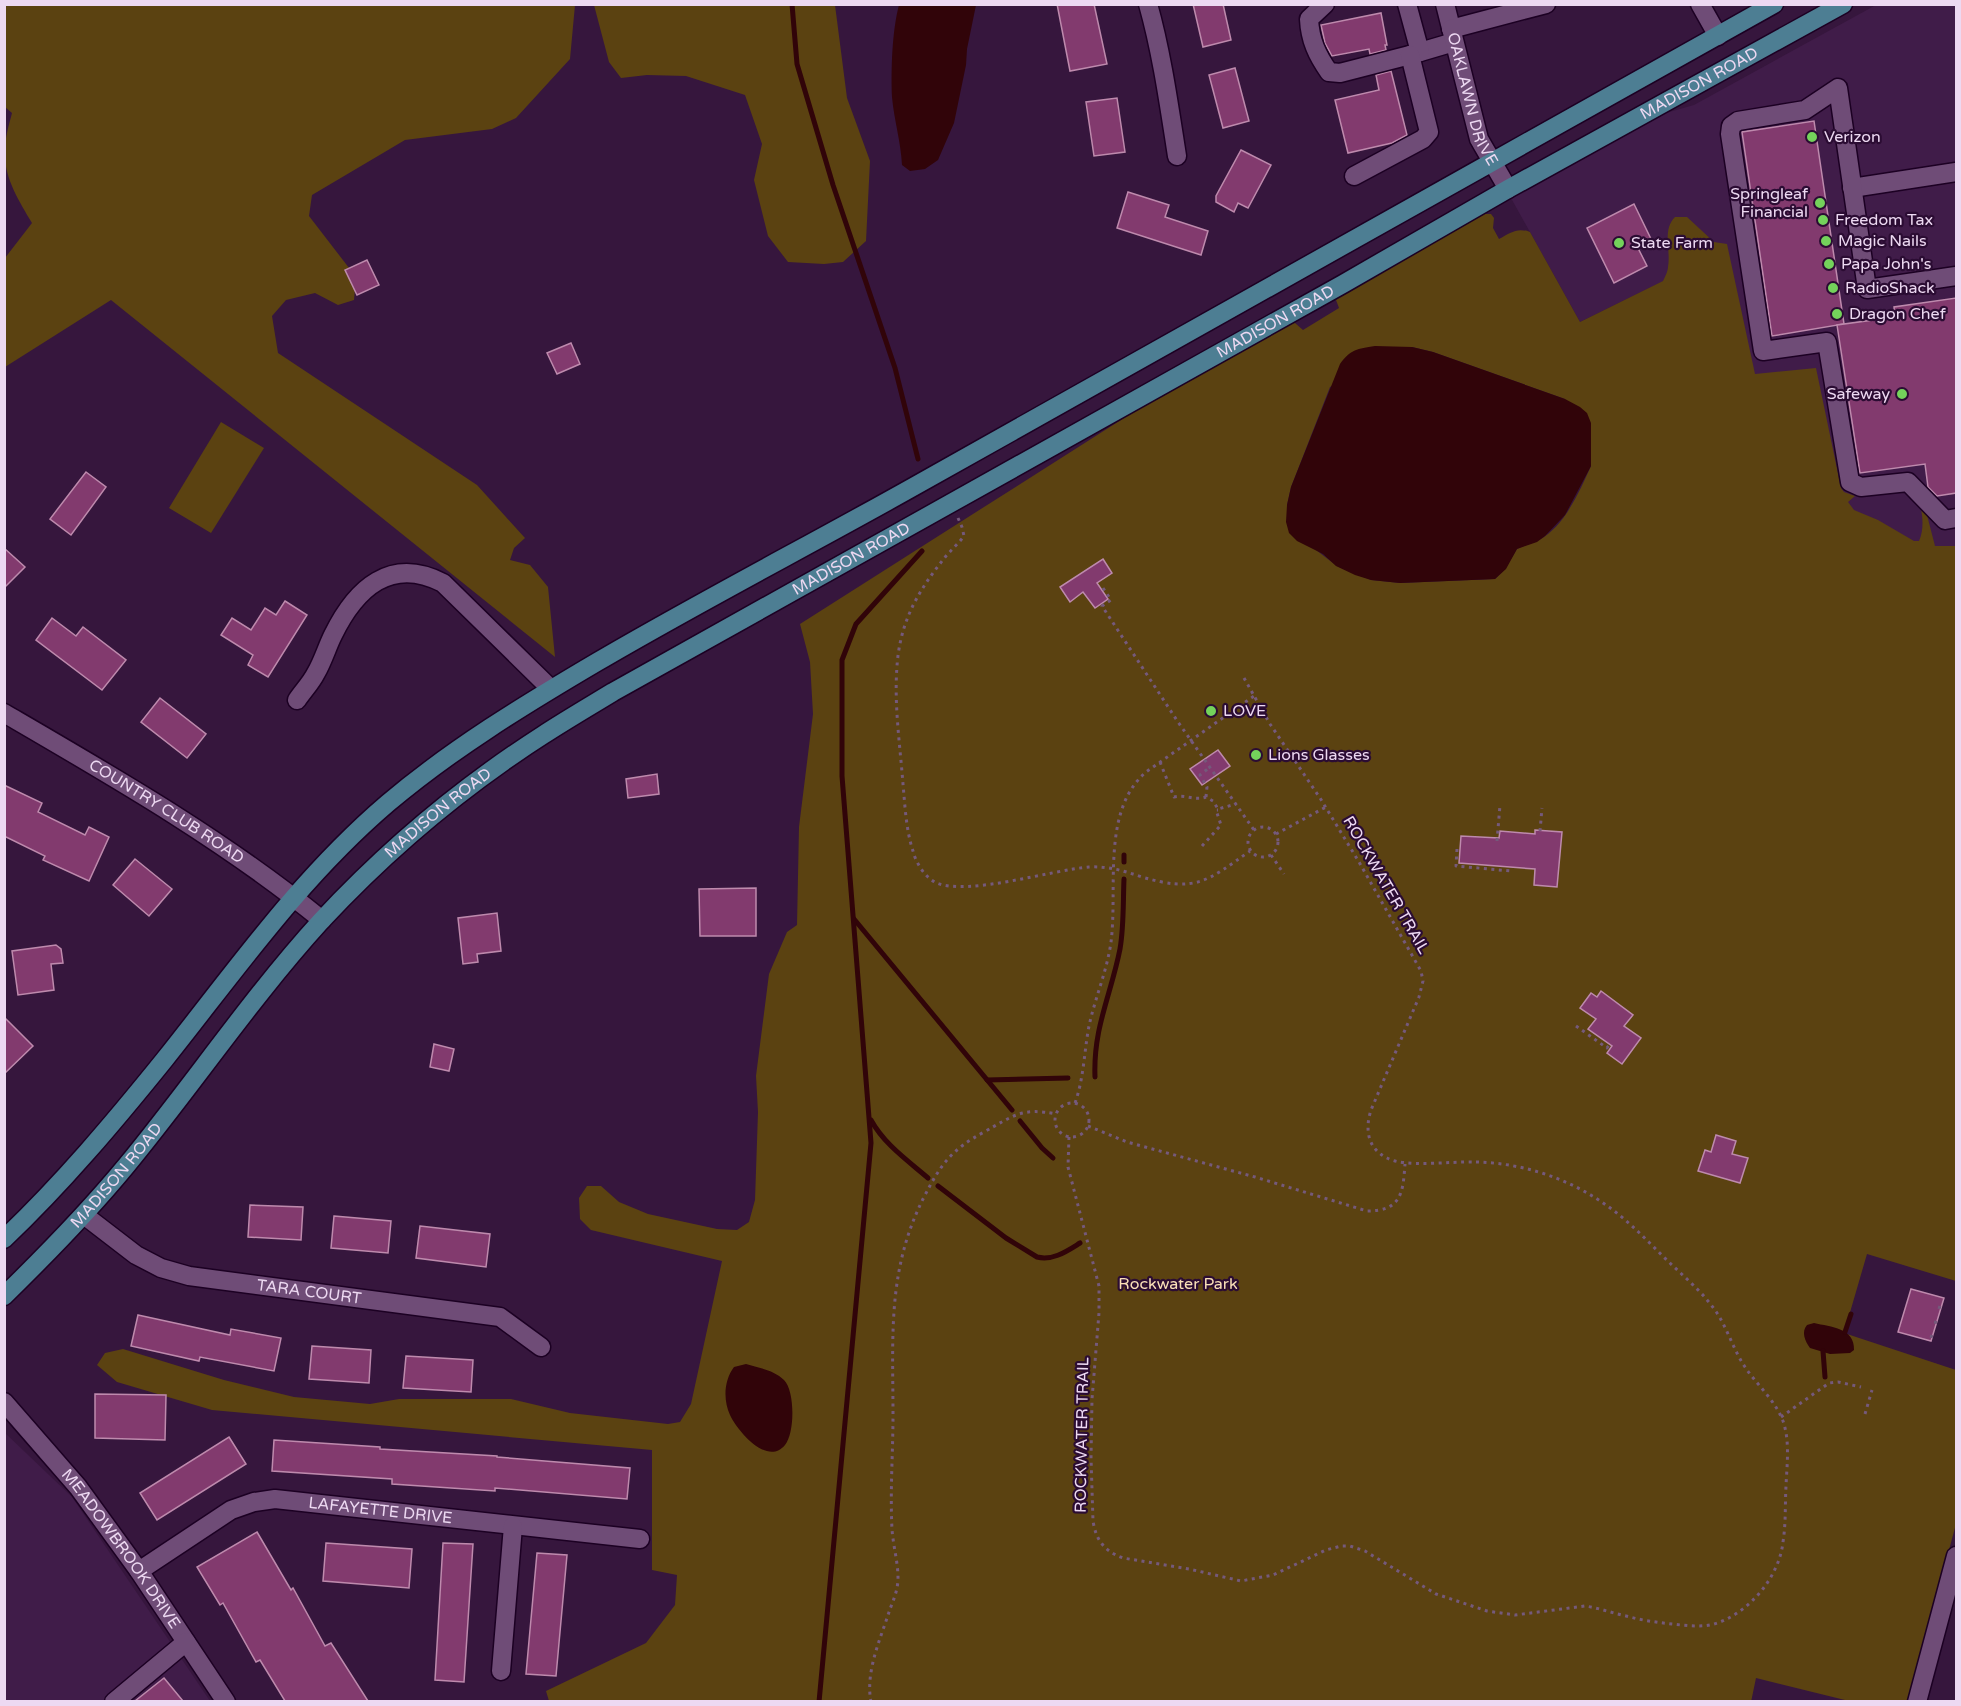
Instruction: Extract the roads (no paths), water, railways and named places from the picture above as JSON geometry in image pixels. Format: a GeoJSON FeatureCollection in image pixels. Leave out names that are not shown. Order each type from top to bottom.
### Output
{"type":"FeatureCollection","features":[{"type":"Feature","properties":{"kind":"main road","name":"MADISON ROAD"},"geometry":{"type":"LineString","coordinates":[[4,1239],[55,1187],[107,1127],[293,897],[337,850],[387,804],[450,754],[551,689],[668,621],[1774,4]]}},
{"type":"Feature","properties":{"kind":"main road","name":"MADISON ROAD"},"geometry":{"type":"LineString","coordinates":[[4,1296],[84,1215],[150,1136],[263,990],[322,921],[369,872],[420,826],[475,783],[552,729],[613,692],[1328,293],[1508,189],[1843,4]]}},
{"type":"Feature","properties":{"kind":"street"},"geometry":{"type":"LineString","coordinates":[[1148,4],[1167,88],[1177,156]]}},
{"type":"Feature","properties":{"kind":"street"},"geometry":{"type":"LineString","coordinates":[[1325,4],[1309,19],[1310,33],[1317,55],[1329,72],[1340,73],[1415,54],[1452,35],[1546,4]]}},
{"type":"Feature","properties":{"kind":"street"},"geometry":{"type":"LineString","coordinates":[[1354,176],[1423,139],[1429,132],[1407,4]]}},
{"type":"Feature","properties":{"kind":"street","name":"OAKLAWN DRIVE"},"geometry":{"type":"LineString","coordinates":[[1445,4],[1479,139],[1508,189]]}},
{"type":"Feature","properties":{"kind":"street"},"geometry":{"type":"LineString","coordinates":[[1700,4],[1718,36]]}},
{"type":"Feature","properties":{"kind":"street"},"geometry":{"type":"LineString","coordinates":[[1956,276],[1867,289],[1838,88],[1805,110],[1738,121],[1731,126],[1730,134],[1763,351],[1827,342],[1850,482],[1861,487],[1908,482],[1945,520],[1956,518]]}},
{"type":"Feature","properties":{"kind":"street"},"geometry":{"type":"LineString","coordinates":[[1852,188],[1956,172]]}},
{"type":"Feature","properties":{"kind":"street"},"geometry":{"type":"LineString","coordinates":[[297,700],[316,673],[334,633],[348,611],[365,591],[378,580],[393,574],[413,572],[429,575],[443,583],[551,689]]}},
{"type":"Feature","properties":{"kind":"street","name":"COUNTRY CLUB ROAD"},"geometry":{"type":"LineString","coordinates":[[4,713],[147,797],[267,877],[322,921]]}},
{"type":"Feature","properties":{"kind":"street","name":"TARA COURT"},"geometry":{"type":"LineString","coordinates":[[84,1215],[136,1255],[161,1268],[189,1276],[500,1317],[541,1347]]}},
{"type":"Feature","properties":{"kind":"street","name":"MEADOWBROOK DRIVE"},"geometry":{"type":"LineString","coordinates":[[4,1402],[78,1487],[140,1571],[226,1701]]}},
{"type":"Feature","properties":{"kind":"street","name":"LAFAYETTE DRIVE"},"geometry":{"type":"LineString","coordinates":[[140,1571],[231,1510],[254,1502],[275,1499],[640,1539]]}},
{"type":"Feature","properties":{"kind":"street"},"geometry":{"type":"LineString","coordinates":[[501,1671],[513,1526]]}},
{"type":"Feature","properties":{"kind":"street"},"geometry":{"type":"LineString","coordinates":[[1917,1701],[1956,1556]]}},
{"type":"Feature","properties":{"kind":"street"},"geometry":{"type":"LineString","coordinates":[[114,1701],[186,1642]]}},
{"type":"Feature","properties":{"kind":"waterway"},"geometry":{"type":"LineString","coordinates":[[792,4],[797,64],[833,185],[895,368],[918,459]]}},
{"type":"Feature","properties":{"kind":"waterway"},"geometry":{"type":"LineString","coordinates":[[819,1702],[871,1143],[842,776],[842,660],[856,624],[922,551]]}},
{"type":"Feature","properties":{"kind":"waterway"},"geometry":{"type":"LineString","coordinates":[[1124,855],[1124,862]]}},
{"type":"Feature","properties":{"kind":"waterway"},"geometry":{"type":"LineString","coordinates":[[1095,1077],[1100,1027],[1121,940],[1124,879]]}},
{"type":"Feature","properties":{"kind":"waterway"},"geometry":{"type":"LineString","coordinates":[[854,919],[1012,1110]]}},
{"type":"Feature","properties":{"kind":"waterway"},"geometry":{"type":"LineString","coordinates":[[987,1080],[1068,1078]]}},
{"type":"Feature","properties":{"kind":"waterway"},"geometry":{"type":"LineString","coordinates":[[871,1120],[889,1144],[928,1178]]}},
{"type":"Feature","properties":{"kind":"waterway"},"geometry":{"type":"LineString","coordinates":[[1020,1121],[1053,1158]]}},
{"type":"Feature","properties":{"kind":"waterway"},"geometry":{"type":"LineString","coordinates":[[938,1186],[1006,1238],[1037,1257],[1049,1258],[1080,1243]]}},
{"type":"Feature","properties":{"kind":"waterway"},"geometry":{"type":"LineString","coordinates":[[1845,1332],[1851,1314]]}},
{"type":"Feature","properties":{"kind":"waterway"},"geometry":{"type":"LineString","coordinates":[[1823,1351],[1825,1377]]}},
{"type":"Feature","properties":{"kind":"place","name":"Verizon"},"geometry":{"type":"Point","coordinates":[1812,137]}},
{"type":"Feature","properties":{"kind":"place","name":"Springleaf Financial"},"geometry":{"type":"Point","coordinates":[1820,203]}},
{"type":"Feature","properties":{"kind":"place","name":"Freedom Tax"},"geometry":{"type":"Point","coordinates":[1823,220]}},
{"type":"Feature","properties":{"kind":"place","name":"Magic Nails"},"geometry":{"type":"Point","coordinates":[1826,241]}},
{"type":"Feature","properties":{"kind":"place","name":"State Farm"},"geometry":{"type":"Point","coordinates":[1619,243]}},
{"type":"Feature","properties":{"kind":"place","name":"Papa John's"},"geometry":{"type":"Point","coordinates":[1829,264]}},
{"type":"Feature","properties":{"kind":"place","name":"RadioShack"},"geometry":{"type":"Point","coordinates":[1833,288]}},
{"type":"Feature","properties":{"kind":"place","name":"Dragon Chef"},"geometry":{"type":"Point","coordinates":[1837,314]}},
{"type":"Feature","properties":{"kind":"place","name":"Safeway"},"geometry":{"type":"Point","coordinates":[1902,394]}},
{"type":"Feature","properties":{"kind":"place","name":"LOVE"},"geometry":{"type":"Point","coordinates":[1211,711]}},
{"type":"Feature","properties":{"kind":"place","name":"Lions Glasses"},"geometry":{"type":"Point","coordinates":[1256,755]}},
{"type":"Feature","properties":{"kind":"park label","name":"Rockwater Park"},"geometry":{"type":"Point","coordinates":[1178,1284]}}]}
